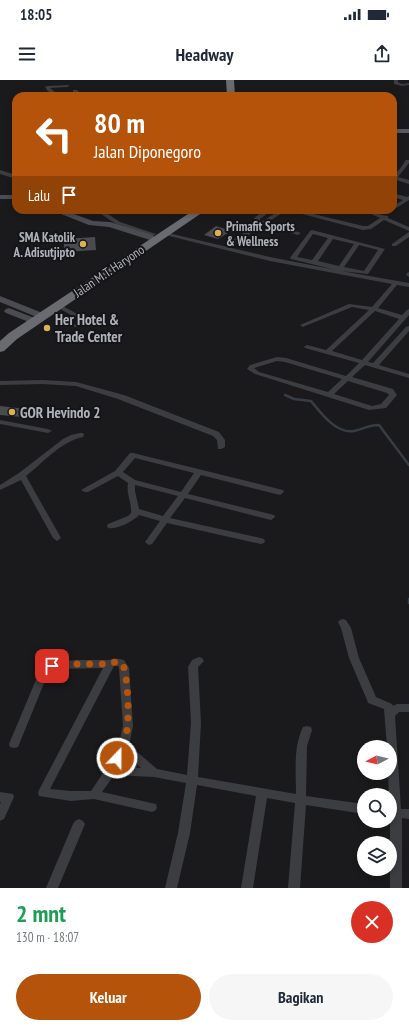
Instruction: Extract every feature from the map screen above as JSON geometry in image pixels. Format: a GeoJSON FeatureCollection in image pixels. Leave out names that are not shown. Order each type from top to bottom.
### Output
{"type":"FeatureCollection","features":[{"type":"Feature","properties":{"kind":"highway"},"geometry":{"type":"LineString","coordinates":[[230,80],[231,92]]}},
{"type":"Feature","properties":{"kind":"highway","name":"Jalan M.T. Haryono"},"geometry":{"type":"LineString","coordinates":[[0,336],[57,305],[185,214]]}},
{"type":"Feature","properties":{"kind":"highway","name":"Jalan M.T. Haryono"},"geometry":{"type":"LineString","coordinates":[[0,348],[34,317],[156,235],[194,214]]}},
{"type":"Feature","properties":{"kind":"main road"},"geometry":{"type":"LineString","coordinates":[[397,131],[409,131]]}},
{"type":"Feature","properties":{"kind":"street"},"geometry":{"type":"LineString","coordinates":[[396,80],[398,85],[409,84]]}},
{"type":"Feature","properties":{"kind":"street"},"geometry":{"type":"LineString","coordinates":[[52,92],[47,87],[67,86]]}},
{"type":"Feature","properties":{"kind":"street"},"geometry":{"type":"LineString","coordinates":[[397,175],[408,161]]}},
{"type":"Feature","properties":{"kind":"street"},"geometry":{"type":"LineString","coordinates":[[0,172],[12,176]]}},
{"type":"Feature","properties":{"kind":"street"},"geometry":{"type":"LineString","coordinates":[[397,179],[409,182]]}},
{"type":"Feature","properties":{"kind":"street"},"geometry":{"type":"LineString","coordinates":[[397,196],[408,198]]}},
{"type":"Feature","properties":{"kind":"street"},"geometry":{"type":"LineString","coordinates":[[0,197],[12,197]]}},
{"type":"Feature","properties":{"kind":"street"},"geometry":{"type":"LineString","coordinates":[[397,205],[408,198]]}},
{"type":"Feature","properties":{"kind":"street"},"geometry":{"type":"LineString","coordinates":[[0,202],[12,202]]}},
{"type":"Feature","properties":{"kind":"street"},"geometry":{"type":"LineString","coordinates":[[66,214],[92,223],[110,225],[254,256],[339,269],[366,273],[382,249],[332,236],[312,232],[293,258],[314,262],[339,269],[409,285]]}},
{"type":"Feature","properties":{"kind":"street"},"geometry":{"type":"LineString","coordinates":[[87,214],[103,220],[110,225]]}},
{"type":"Feature","properties":{"kind":"street"},"geometry":{"type":"LineString","coordinates":[[104,214],[118,223],[156,235]]}},
{"type":"Feature","properties":{"kind":"street"},"geometry":{"type":"LineString","coordinates":[[263,214],[256,219],[264,224],[298,233]]}},
{"type":"Feature","properties":{"kind":"street"},"geometry":{"type":"LineString","coordinates":[[232,243],[278,214]]}},
{"type":"Feature","properties":{"kind":"street"},"geometry":{"type":"LineString","coordinates":[[306,214],[363,228],[369,228],[386,214]]}},
{"type":"Feature","properties":{"kind":"street"},"geometry":{"type":"LineString","coordinates":[[375,214],[409,226]]}},
{"type":"Feature","properties":{"kind":"street"},"geometry":{"type":"LineString","coordinates":[[379,214],[409,229]]}},
{"type":"Feature","properties":{"kind":"street"},"geometry":{"type":"LineString","coordinates":[[394,245],[409,234]]}},
{"type":"Feature","properties":{"kind":"street"},"geometry":{"type":"LineString","coordinates":[[314,262],[332,236]]}},
{"type":"Feature","properties":{"kind":"street"},"geometry":{"type":"LineString","coordinates":[[339,269],[358,243]]}},
{"type":"Feature","properties":{"kind":"street"},"geometry":{"type":"LineString","coordinates":[[327,352],[374,309],[396,282]]}},
{"type":"Feature","properties":{"kind":"street"},"geometry":{"type":"LineString","coordinates":[[2,304],[34,317]]}},
{"type":"Feature","properties":{"kind":"street"},"geometry":{"type":"LineString","coordinates":[[57,305],[83,319],[82,323],[76,326]]}},
{"type":"Feature","properties":{"kind":"street"},"geometry":{"type":"LineString","coordinates":[[303,325],[346,306],[356,305],[404,318]]}},
{"type":"Feature","properties":{"kind":"street"},"geometry":{"type":"LineString","coordinates":[[330,394],[363,363],[409,312]]}},
{"type":"Feature","properties":{"kind":"street"},"geometry":{"type":"LineString","coordinates":[[374,366],[409,328],[398,325]]}},
{"type":"Feature","properties":{"kind":"street"},"geometry":{"type":"LineString","coordinates":[[307,346],[363,363],[408,374]]}},
{"type":"Feature","properties":{"kind":"street"},"geometry":{"type":"LineString","coordinates":[[286,360],[346,378],[390,391],[393,395],[382,406],[374,408],[257,373],[252,371],[250,367],[267,361],[286,360]]}},
{"type":"Feature","properties":{"kind":"street"},"geometry":{"type":"LineString","coordinates":[[0,383],[66,383],[96,389],[216,434],[222,440],[221,447]]}},
{"type":"Feature","properties":{"kind":"street"},"geometry":{"type":"LineString","coordinates":[[0,422],[48,431]]}},
{"type":"Feature","properties":{"kind":"street"},"geometry":{"type":"LineString","coordinates":[[0,488],[22,475],[75,435],[80,435]]}},
{"type":"Feature","properties":{"kind":"street"},"geometry":{"type":"LineString","coordinates":[[85,490],[118,473],[133,455],[280,492]]}},
{"type":"Feature","properties":{"kind":"street"},"geometry":{"type":"LineString","coordinates":[[149,542],[199,472]]}},
{"type":"Feature","properties":{"kind":"street"},"geometry":{"type":"LineString","coordinates":[[118,473],[132,482],[271,517]]}},
{"type":"Feature","properties":{"kind":"street"},"geometry":{"type":"LineString","coordinates":[[22,475],[58,538]]}},
{"type":"Feature","properties":{"kind":"street"},"geometry":{"type":"LineString","coordinates":[[132,482],[130,492],[136,511]]}},
{"type":"Feature","properties":{"kind":"street"},"geometry":{"type":"LineString","coordinates":[[136,511],[166,520],[261,541]]}},
{"type":"Feature","properties":{"kind":"street"},"geometry":{"type":"LineString","coordinates":[[111,526],[131,518],[136,511]]}},
{"type":"Feature","properties":{"kind":"street"},"geometry":{"type":"LineString","coordinates":[[343,622],[354,658],[372,700],[388,707],[390,715],[392,788]]}},
{"type":"Feature","properties":{"kind":"street"},"geometry":{"type":"LineString","coordinates":[[171,888],[194,780],[197,735],[197,702],[193,667],[195,663],[199,661]]}},
{"type":"Feature","properties":{"kind":"street"},"geometry":{"type":"LineString","coordinates":[[14,744],[43,675],[52,666],[110,664],[119,662],[123,664],[128,726],[123,746],[111,770],[94,795]]}},
{"type":"Feature","properties":{"kind":"street"},"geometry":{"type":"LineString","coordinates":[[110,664],[43,793],[71,796],[94,795],[152,807]]}},
{"type":"Feature","properties":{"kind":"street"},"geometry":{"type":"LineString","coordinates":[[390,715],[397,708],[409,708]]}},
{"type":"Feature","properties":{"kind":"street"},"geometry":{"type":"LineString","coordinates":[[294,888],[301,800],[302,746],[307,730]]}},
{"type":"Feature","properties":{"kind":"street"},"geometry":{"type":"LineString","coordinates":[[123,746],[154,772]]}},
{"type":"Feature","properties":{"kind":"street"},"geometry":{"type":"LineString","coordinates":[[111,770],[154,772],[301,800],[357,808]]}},
{"type":"Feature","properties":{"kind":"street"},"geometry":{"type":"LineString","coordinates":[[247,888],[262,793]]}},
{"type":"Feature","properties":{"kind":"street"},"geometry":{"type":"LineString","coordinates":[[0,797],[9,797],[0,816]]}},
{"type":"Feature","properties":{"kind":"street"},"geometry":{"type":"LineString","coordinates":[[397,813],[409,814]]}},
{"type":"Feature","properties":{"kind":"street"},"geometry":{"type":"LineString","coordinates":[[52,888],[79,824]]}},
{"type":"Feature","properties":{"kind":"street"},"geometry":{"type":"LineString","coordinates":[[394,828],[396,888]]}},
{"type":"Feature","properties":{"kind":"building","name":"Primafit Sports & Wellness"},"geometry":{"type":"Polygon","coordinates":[[[216,226],[231,231],[218,239],[204,235],[216,226]]]}},
{"type":"Feature","properties":{"kind":"building","name":"SMA Katolik A. Adisutjipto"},"geometry":{"type":"Polygon","coordinates":[[[95,237],[96,250],[64,252],[64,239],[95,237]]]}},
{"type":"Feature","properties":{"kind":"building","name":"GOR Hevindo 2"},"geometry":{"type":"Polygon","coordinates":[[[0,406],[26,409],[22,417],[0,415],[0,406]]]}},
{"type":"Feature","properties":{"kind":"waterway"},"geometry":{"type":"LineString","coordinates":[[285,395],[294,399],[311,401],[330,422],[347,431],[354,431],[379,425],[409,465]]}},
{"type":"Feature","properties":{"kind":"place","name":"Primafit Sports & Wellness"},"geometry":{"type":"Point","coordinates":[218,233]}},
{"type":"Feature","properties":{"kind":"place","name":"SMA Katolik A. Adisutjipto"},"geometry":{"type":"Point","coordinates":[83,244]}},
{"type":"Feature","properties":{"kind":"place","name":"Her Hotel & Trade Center"},"geometry":{"type":"Point","coordinates":[47,328]}},
{"type":"Feature","properties":{"kind":"place","name":"GOR Hevindo 2"},"geometry":{"type":"Point","coordinates":[12,412]}},
{"type":"Feature","properties":{"kind":"route"},"geometry":{"type":"LineString","coordinates":[[52,666],[65,664],[110,664],[115,662],[123,664],[127,698],[128,726],[123,746],[117,758]]}}]}
